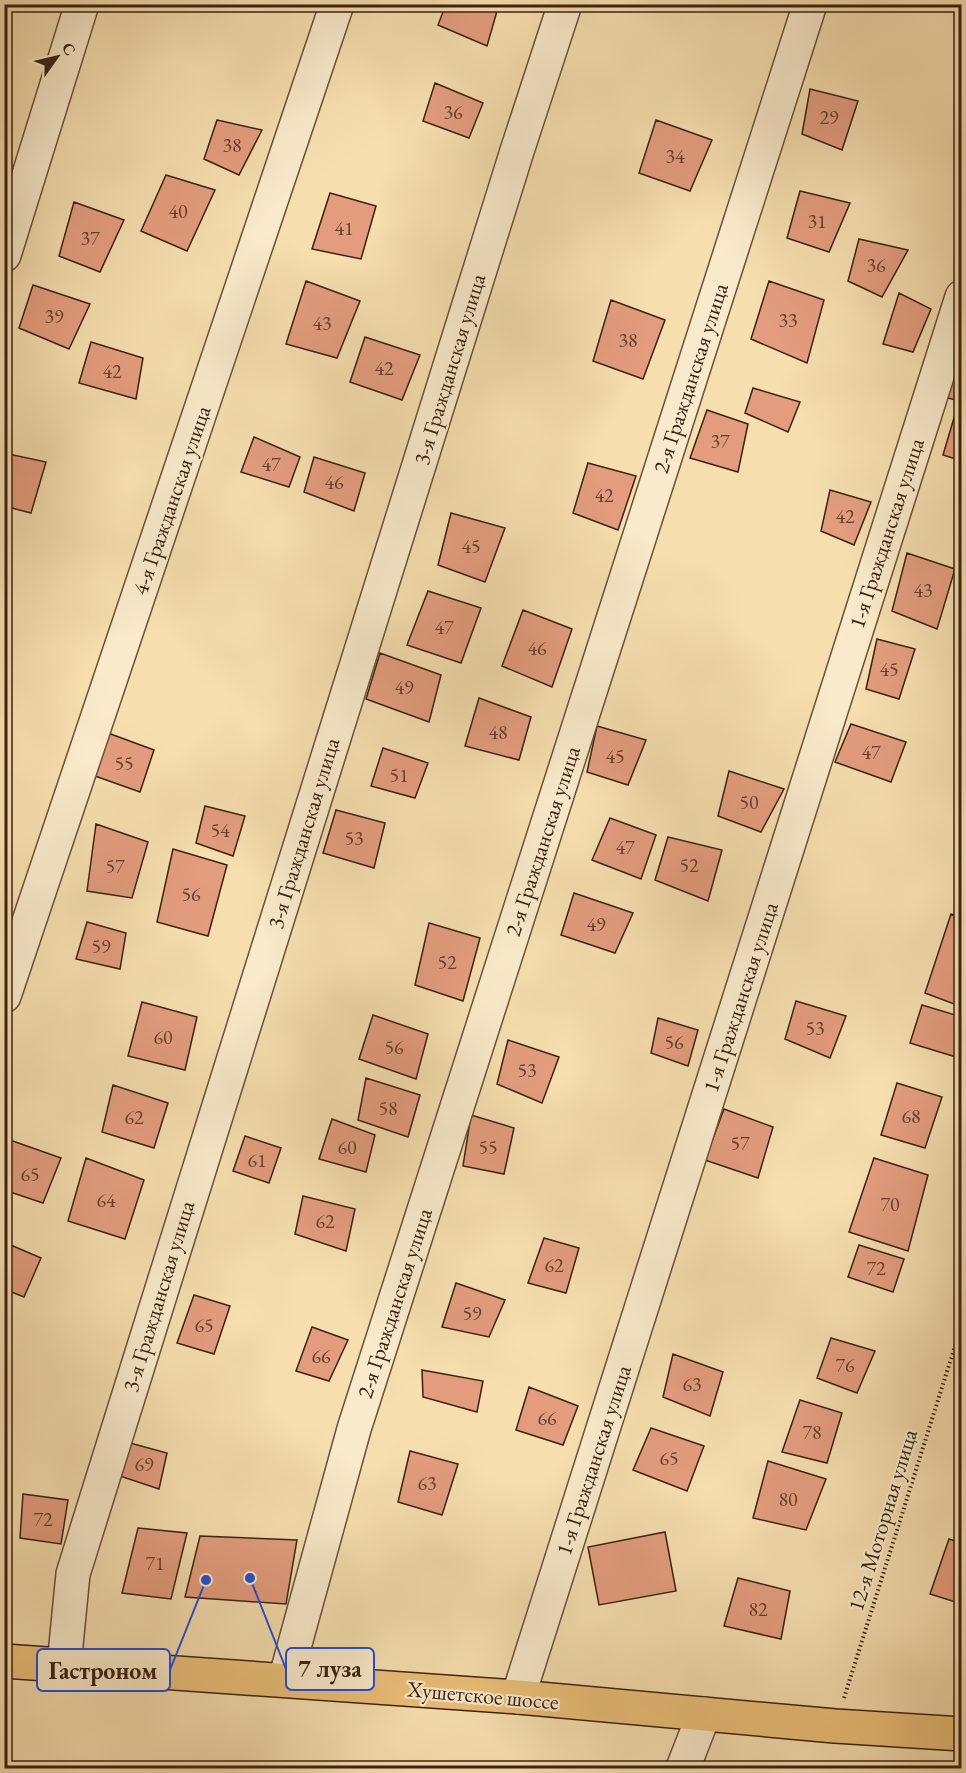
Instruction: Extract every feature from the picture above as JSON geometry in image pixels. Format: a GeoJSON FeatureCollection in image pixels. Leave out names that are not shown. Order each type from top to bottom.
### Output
{"type":"FeatureCollection","features":[{"type":"Feature","properties":{"kind":"main road","name":"Хушетское шоссе"},"geometry":{"type":"LineString","coordinates":[[4,1661],[518,1696],[835,1726],[962,1734]]}},
{"type":"Feature","properties":{"kind":"street"},"geometry":{"type":"LineString","coordinates":[[4,255],[82,4]]}},
{"type":"Feature","properties":{"kind":"street","name":"4-я Гражданская улица"},"geometry":{"type":"LineString","coordinates":[[4,996],[337,4]]}},
{"type":"Feature","properties":{"kind":"street","name":"3-я Гражданская улица"},"geometry":{"type":"LineString","coordinates":[[64,1665],[73,1574],[517,151],[565,4]]}},
{"type":"Feature","properties":{"kind":"street","name":"2-я Гражданская улица"},"geometry":{"type":"LineString","coordinates":[[285,1680],[354,1429],[810,4]]}},
{"type":"Feature","properties":{"kind":"street","name":"1-я Гражданская улица"},"geometry":{"type":"LineString","coordinates":[[518,1696],[962,297]]}},
{"type":"Feature","properties":{"kind":"street"},"geometry":{"type":"LineString","coordinates":[[683,1768],[704,1714]]}},
{"type":"Feature","properties":{"kind":"path","name":"12-я Моторная улица"},"geometry":{"type":"LineString","coordinates":[[835,1726],[962,1324]]}},
{"type":"Feature","properties":{"kind":"building"},"geometry":{"type":"Polygon","coordinates":[[[446,4],[499,4],[487,46],[438,25],[446,4]]]}},
{"type":"Feature","properties":{"kind":"building"},"geometry":{"type":"Polygon","coordinates":[[[435,83],[483,103],[469,138],[423,121],[435,83]]]}},
{"type":"Feature","properties":{"kind":"building"},"geometry":{"type":"Polygon","coordinates":[[[810,89],[858,101],[842,150],[802,134],[810,89]]]}},
{"type":"Feature","properties":{"kind":"building"},"geometry":{"type":"Polygon","coordinates":[[[217,120],[262,130],[239,175],[204,159],[217,120]]]}},
{"type":"Feature","properties":{"kind":"building"},"geometry":{"type":"Polygon","coordinates":[[[656,120],[712,140],[690,191],[639,173],[656,120]]]}},
{"type":"Feature","properties":{"kind":"building"},"geometry":{"type":"Polygon","coordinates":[[[166,175],[215,190],[187,251],[141,231],[166,175]]]}},
{"type":"Feature","properties":{"kind":"building"},"geometry":{"type":"Polygon","coordinates":[[[800,191],[850,203],[829,252],[787,238],[800,191]]]}},
{"type":"Feature","properties":{"kind":"building"},"geometry":{"type":"Polygon","coordinates":[[[330,193],[376,206],[361,259],[312,249],[330,193]]]}},
{"type":"Feature","properties":{"kind":"building"},"geometry":{"type":"Polygon","coordinates":[[[74,202],[124,220],[100,272],[59,256],[74,202]]]}},
{"type":"Feature","properties":{"kind":"building"},"geometry":{"type":"Polygon","coordinates":[[[859,239],[908,250],[882,297],[848,281],[859,239]]]}},
{"type":"Feature","properties":{"kind":"building"},"geometry":{"type":"Polygon","coordinates":[[[306,281],[360,301],[337,358],[286,344],[306,281]]]}},
{"type":"Feature","properties":{"kind":"building"},"geometry":{"type":"Polygon","coordinates":[[[769,281],[824,300],[807,363],[751,339],[769,281]]]}},
{"type":"Feature","properties":{"kind":"building"},"geometry":{"type":"Polygon","coordinates":[[[33,285],[90,304],[69,349],[19,328],[33,285]]]}},
{"type":"Feature","properties":{"kind":"building"},"geometry":{"type":"Polygon","coordinates":[[[899,293],[931,309],[913,352],[883,344],[899,293]]]}},
{"type":"Feature","properties":{"kind":"building"},"geometry":{"type":"Polygon","coordinates":[[[611,300],[665,320],[643,379],[593,361],[611,300]]]}},
{"type":"Feature","properties":{"kind":"building"},"geometry":{"type":"Polygon","coordinates":[[[365,337],[420,355],[402,400],[350,382],[365,337]]]}},
{"type":"Feature","properties":{"kind":"building"},"geometry":{"type":"Polygon","coordinates":[[[91,342],[143,358],[136,399],[79,383],[91,342]]]}},
{"type":"Feature","properties":{"kind":"building"},"geometry":{"type":"Polygon","coordinates":[[[959,359],[962,360],[962,401],[947,398],[959,359]]]}},
{"type":"Feature","properties":{"kind":"building"},"geometry":{"type":"Polygon","coordinates":[[[753,388],[800,402],[788,432],[745,413],[753,388]]]}},
{"type":"Feature","properties":{"kind":"building"},"geometry":{"type":"Polygon","coordinates":[[[707,410],[748,424],[738,472],[690,458],[707,410]]]}},
{"type":"Feature","properties":{"kind":"building"},"geometry":{"type":"Polygon","coordinates":[[[956,411],[962,413],[962,461],[943,455],[956,411]]]}},
{"type":"Feature","properties":{"kind":"building"},"geometry":{"type":"Polygon","coordinates":[[[254,437],[300,457],[289,487],[241,472],[254,437]]]}},
{"type":"Feature","properties":{"kind":"building"},"geometry":{"type":"Polygon","coordinates":[[[4,453],[46,462],[31,513],[4,506],[4,453]]]}},
{"type":"Feature","properties":{"kind":"building"},"geometry":{"type":"Polygon","coordinates":[[[314,457],[365,473],[354,511],[304,492],[314,457]]]}},
{"type":"Feature","properties":{"kind":"building"},"geometry":{"type":"Polygon","coordinates":[[[588,463],[636,476],[618,530],[573,513],[588,463]]]}},
{"type":"Feature","properties":{"kind":"building"},"geometry":{"type":"Polygon","coordinates":[[[830,490],[871,502],[854,545],[821,531],[830,490]]]}},
{"type":"Feature","properties":{"kind":"building"},"geometry":{"type":"Polygon","coordinates":[[[451,513],[505,528],[485,582],[438,565],[451,513]]]}},
{"type":"Feature","properties":{"kind":"building"},"geometry":{"type":"Polygon","coordinates":[[[907,553],[955,569],[937,629],[892,611],[907,553]]]}},
{"type":"Feature","properties":{"kind":"building"},"geometry":{"type":"Polygon","coordinates":[[[428,591],[481,608],[461,663],[407,645],[428,591]]]}},
{"type":"Feature","properties":{"kind":"building"},"geometry":{"type":"Polygon","coordinates":[[[523,610],[572,629],[552,687],[502,666],[523,610]]]}},
{"type":"Feature","properties":{"kind":"building"},"geometry":{"type":"Polygon","coordinates":[[[877,639],[915,649],[899,699],[866,689],[877,639]]]}},
{"type":"Feature","properties":{"kind":"building"},"geometry":{"type":"Polygon","coordinates":[[[380,653],[441,675],[429,722],[366,699],[380,653]]]}},
{"type":"Feature","properties":{"kind":"building"},"geometry":{"type":"Polygon","coordinates":[[[479,698],[531,717],[519,760],[465,746],[479,698]]]}},
{"type":"Feature","properties":{"kind":"building"},"geometry":{"type":"Polygon","coordinates":[[[851,724],[906,742],[891,782],[835,762],[851,724]]]}},
{"type":"Feature","properties":{"kind":"building"},"geometry":{"type":"Polygon","coordinates":[[[597,726],[646,740],[628,785],[587,772],[597,726]]]}},
{"type":"Feature","properties":{"kind":"building"},"geometry":{"type":"Polygon","coordinates":[[[108,733],[154,750],[140,792],[95,776],[108,733]]]}},
{"type":"Feature","properties":{"kind":"building"},"geometry":{"type":"Polygon","coordinates":[[[383,748],[428,763],[415,798],[371,786],[383,748]]]}},
{"type":"Feature","properties":{"kind":"building"},"geometry":{"type":"Polygon","coordinates":[[[729,771],[784,789],[761,832],[718,816],[729,771]]]}},
{"type":"Feature","properties":{"kind":"building"},"geometry":{"type":"Polygon","coordinates":[[[205,806],[245,816],[233,856],[196,843],[205,806]]]}},
{"type":"Feature","properties":{"kind":"building"},"geometry":{"type":"Polygon","coordinates":[[[336,810],[385,823],[374,868],[323,853],[336,810]]]}},
{"type":"Feature","properties":{"kind":"building"},"geometry":{"type":"Polygon","coordinates":[[[610,818],[656,835],[641,879],[592,860],[610,818]]]}},
{"type":"Feature","properties":{"kind":"building"},"geometry":{"type":"Polygon","coordinates":[[[96,824],[148,842],[132,898],[87,891],[96,824]]]}},
{"type":"Feature","properties":{"kind":"building"},"geometry":{"type":"Polygon","coordinates":[[[668,837],[722,850],[708,901],[655,880],[668,837]]]}},
{"type":"Feature","properties":{"kind":"building"},"geometry":{"type":"Polygon","coordinates":[[[173,849],[227,865],[208,936],[157,922],[173,849]]]}},
{"type":"Feature","properties":{"kind":"building"},"geometry":{"type":"Polygon","coordinates":[[[574,893],[633,913],[615,953],[561,935],[574,893]]]}},
{"type":"Feature","properties":{"kind":"building"},"geometry":{"type":"Polygon","coordinates":[[[951,914],[962,918],[962,1007],[925,993],[951,914]]]}},
{"type":"Feature","properties":{"kind":"building"},"geometry":{"type":"Polygon","coordinates":[[[87,922],[126,933],[120,969],[76,959],[87,922]]]}},
{"type":"Feature","properties":{"kind":"building"},"geometry":{"type":"Polygon","coordinates":[[[429,923],[480,938],[463,1001],[415,985],[429,923]]]}},
{"type":"Feature","properties":{"kind":"building"},"geometry":{"type":"Polygon","coordinates":[[[796,1001],[846,1016],[830,1058],[785,1039],[796,1001]]]}},
{"type":"Feature","properties":{"kind":"building"},"geometry":{"type":"Polygon","coordinates":[[[142,1002],[197,1017],[185,1070],[128,1056],[142,1002]]]}},
{"type":"Feature","properties":{"kind":"building"},"geometry":{"type":"Polygon","coordinates":[[[922,1005],[962,1017],[962,1035],[956,1057],[910,1043],[922,1005]]]}},
{"type":"Feature","properties":{"kind":"building"},"geometry":{"type":"Polygon","coordinates":[[[373,1015],[428,1034],[416,1079],[359,1059],[373,1015]]]}},
{"type":"Feature","properties":{"kind":"building"},"geometry":{"type":"Polygon","coordinates":[[[658,1018],[698,1030],[688,1066],[651,1053],[658,1018]]]}},
{"type":"Feature","properties":{"kind":"building"},"geometry":{"type":"Polygon","coordinates":[[[508,1040],[559,1057],[542,1103],[497,1084],[508,1040]]]}},
{"type":"Feature","properties":{"kind":"building"},"geometry":{"type":"Polygon","coordinates":[[[366,1078],[420,1095],[408,1137],[358,1120],[366,1078]]]}},
{"type":"Feature","properties":{"kind":"building"},"geometry":{"type":"Polygon","coordinates":[[[897,1083],[942,1097],[925,1148],[881,1135],[897,1083]]]}},
{"type":"Feature","properties":{"kind":"building"},"geometry":{"type":"Polygon","coordinates":[[[113,1085],[168,1103],[154,1148],[102,1132],[113,1085]]]}},
{"type":"Feature","properties":{"kind":"building"},"geometry":{"type":"Polygon","coordinates":[[[724,1109],[773,1127],[758,1178],[705,1160],[724,1109]]]}},
{"type":"Feature","properties":{"kind":"building"},"geometry":{"type":"Polygon","coordinates":[[[471,1115],[514,1128],[504,1174],[463,1166],[471,1115]]]}},
{"type":"Feature","properties":{"kind":"building"},"geometry":{"type":"Polygon","coordinates":[[[332,1119],[375,1135],[366,1172],[319,1159],[332,1119]]]}},
{"type":"Feature","properties":{"kind":"building"},"geometry":{"type":"Polygon","coordinates":[[[245,1136],[281,1148],[269,1183],[233,1171],[245,1136]]]}},
{"type":"Feature","properties":{"kind":"building"},"geometry":{"type":"Polygon","coordinates":[[[7,1139],[61,1158],[43,1203],[4,1190],[4,1146],[7,1139]]]}},
{"type":"Feature","properties":{"kind":"building"},"geometry":{"type":"Polygon","coordinates":[[[86,1158],[144,1180],[125,1239],[68,1221],[86,1158]]]}},
{"type":"Feature","properties":{"kind":"building"},"geometry":{"type":"Polygon","coordinates":[[[874,1158],[928,1175],[908,1251],[849,1232],[874,1158]]]}},
{"type":"Feature","properties":{"kind":"building"},"geometry":{"type":"Polygon","coordinates":[[[303,1196],[355,1209],[346,1251],[295,1234],[303,1196]]]}},
{"type":"Feature","properties":{"kind":"building"},"geometry":{"type":"Polygon","coordinates":[[[544,1238],[579,1248],[566,1293],[528,1283],[544,1238]]]}},
{"type":"Feature","properties":{"kind":"building"},"geometry":{"type":"Polygon","coordinates":[[[6,1243],[41,1258],[24,1297],[4,1289],[6,1243]]]}},
{"type":"Feature","properties":{"kind":"building"},"geometry":{"type":"Polygon","coordinates":[[[859,1245],[904,1259],[893,1292],[848,1277],[859,1245]]]}},
{"type":"Feature","properties":{"kind":"building"},"geometry":{"type":"Polygon","coordinates":[[[456,1283],[505,1300],[489,1337],[442,1327],[456,1283]]]}},
{"type":"Feature","properties":{"kind":"building"},"geometry":{"type":"Polygon","coordinates":[[[194,1295],[230,1306],[214,1354],[177,1343],[194,1295]]]}},
{"type":"Feature","properties":{"kind":"building"},"geometry":{"type":"Polygon","coordinates":[[[312,1327],[348,1340],[329,1381],[296,1371],[312,1327]]]}},
{"type":"Feature","properties":{"kind":"building"},"geometry":{"type":"Polygon","coordinates":[[[831,1338],[875,1351],[857,1393],[817,1378],[831,1338]]]}},
{"type":"Feature","properties":{"kind":"building"},"geometry":{"type":"Polygon","coordinates":[[[673,1354],[723,1372],[710,1416],[663,1397],[673,1354]]]}},
{"type":"Feature","properties":{"kind":"building"},"geometry":{"type":"Polygon","coordinates":[[[422,1370],[483,1381],[477,1412],[423,1397],[422,1370]]]}},
{"type":"Feature","properties":{"kind":"building"},"geometry":{"type":"Polygon","coordinates":[[[529,1387],[578,1406],[563,1445],[516,1430],[529,1387]]]}},
{"type":"Feature","properties":{"kind":"building"},"geometry":{"type":"Polygon","coordinates":[[[800,1400],[842,1413],[827,1463],[782,1452],[800,1400]]]}},
{"type":"Feature","properties":{"kind":"building"},"geometry":{"type":"Polygon","coordinates":[[[651,1428],[704,1446],[687,1491],[633,1470],[651,1428]]]}},
{"type":"Feature","properties":{"kind":"building"},"geometry":{"type":"Polygon","coordinates":[[[130,1443],[167,1453],[159,1489],[120,1476],[130,1443]]]}},
{"type":"Feature","properties":{"kind":"building"},"geometry":{"type":"Polygon","coordinates":[[[410,1451],[458,1464],[442,1515],[398,1502],[410,1451]]]}},
{"type":"Feature","properties":{"kind":"building"},"geometry":{"type":"Polygon","coordinates":[[[768,1461],[826,1479],[806,1530],[753,1518],[768,1461]]]}},
{"type":"Feature","properties":{"kind":"building"},"geometry":{"type":"Polygon","coordinates":[[[23,1494],[68,1500],[61,1544],[20,1538],[23,1494]]]}},
{"type":"Feature","properties":{"kind":"building"},"geometry":{"type":"Polygon","coordinates":[[[138,1528],[187,1533],[171,1599],[122,1593],[138,1528]]]}},
{"type":"Feature","properties":{"kind":"building"},"geometry":{"type":"Polygon","coordinates":[[[665,1532],[676,1591],[599,1605],[588,1547],[665,1532]]]}},
{"type":"Feature","properties":{"kind":"building"},"geometry":{"type":"Polygon","coordinates":[[[200,1536],[297,1540],[286,1604],[185,1597],[200,1536]]]}},
{"type":"Feature","properties":{"kind":"building"},"geometry":{"type":"Polygon","coordinates":[[[949,1539],[962,1543],[962,1604],[930,1594],[949,1539]]]}},
{"type":"Feature","properties":{"kind":"building"},"geometry":{"type":"Polygon","coordinates":[[[738,1578],[790,1591],[781,1639],[724,1626],[738,1578]]]}},
{"type":"Feature","properties":{"kind":"place","name":"7 луза"},"geometry":{"type":"Point","coordinates":[250,1578]}},
{"type":"Feature","properties":{"kind":"place","name":"Гастроном"},"geometry":{"type":"Point","coordinates":[206,1580]}}]}
